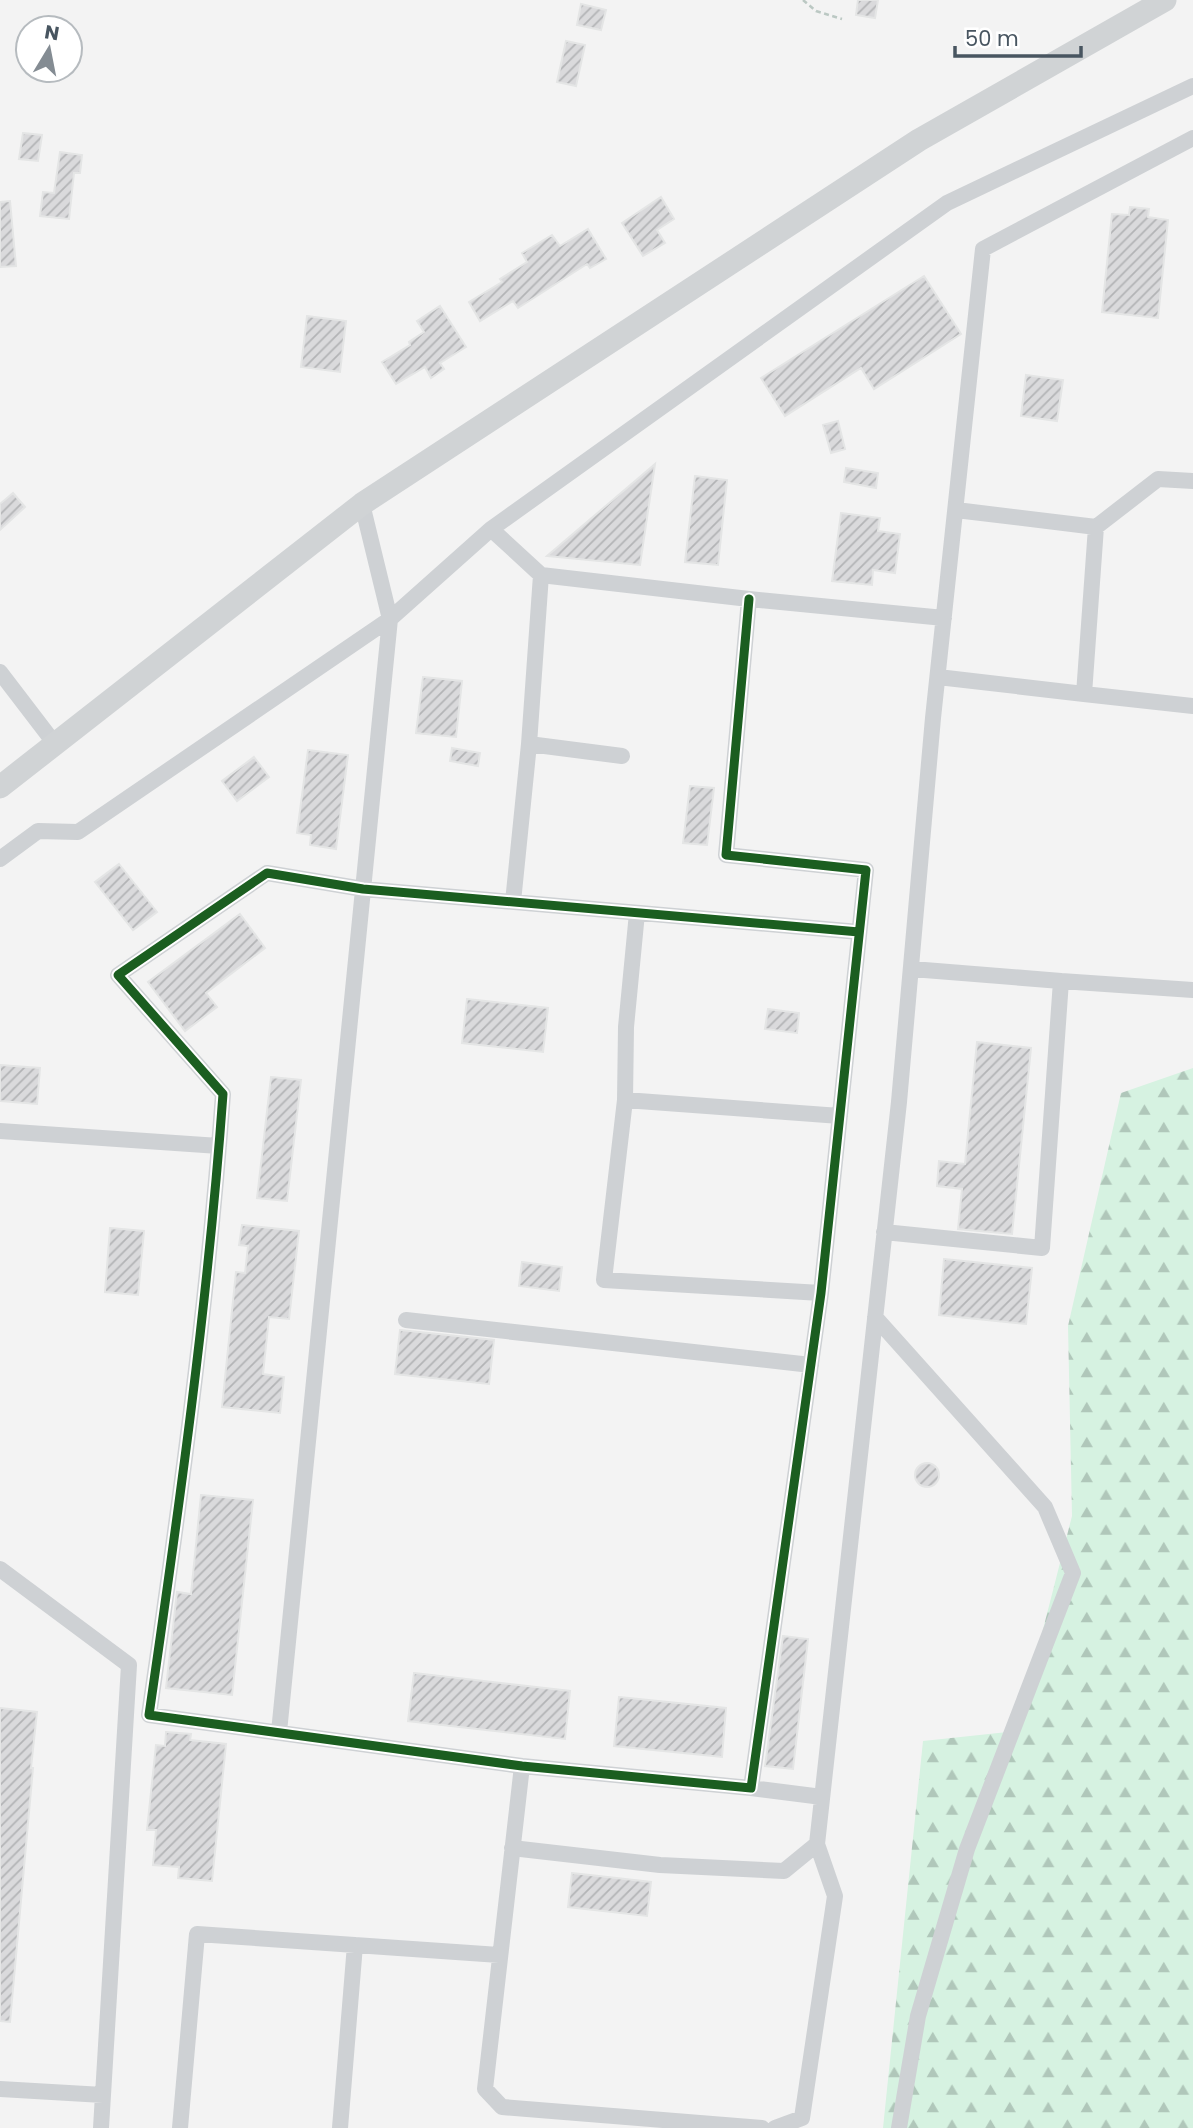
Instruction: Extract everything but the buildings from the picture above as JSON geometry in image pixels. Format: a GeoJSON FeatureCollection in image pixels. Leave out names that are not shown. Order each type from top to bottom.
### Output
{"type":"FeatureCollection","features":[{"type":"Feature","properties":{"kind":"street"},"geometry":{"type":"LineString","coordinates":[[0,788],[362,505],[919,140],[1165,0]]}},
{"type":"Feature","properties":{"kind":"street"},"geometry":{"type":"LineString","coordinates":[[0,859],[37,831],[78,832],[390,619],[491,529],[947,203],[1193,86]]}},
{"type":"Feature","properties":{"kind":"street"},"geometry":{"type":"LineString","coordinates":[[775,2128],[802,2118],[835,1896],[817,1844],[912,969],[937,677],[983,249],[1193,138]]}},
{"type":"Feature","properties":{"kind":"street"},"geometry":{"type":"LineString","coordinates":[[956,510],[1096,527],[1158,479],[1193,481]]}},
{"type":"Feature","properties":{"kind":"street"},"geometry":{"type":"LineString","coordinates":[[279,1732],[390,619],[362,505]]}},
{"type":"Feature","properties":{"kind":"street"},"geometry":{"type":"LineString","coordinates":[[1084,694],[1096,527]]}},
{"type":"Feature","properties":{"kind":"street"},"geometry":{"type":"LineString","coordinates":[[491,529],[541,575],[944,618]]}},
{"type":"Feature","properties":{"kind":"street"},"geometry":{"type":"LineString","coordinates":[[513,902],[529,744],[541,575]]}},
{"type":"Feature","properties":{"kind":"street"},"geometry":{"type":"LineString","coordinates":[[749,599],[726,855],[866,870],[821,1293],[751,1788]]}},
{"type":"Feature","properties":{"kind":"street"},"geometry":{"type":"LineString","coordinates":[[0,671],[55,744]]}},
{"type":"Feature","properties":{"kind":"street"},"geometry":{"type":"LineString","coordinates":[[937,677],[1193,706]]}},
{"type":"Feature","properties":{"kind":"street"},"geometry":{"type":"LineString","coordinates":[[529,744],[622,756]]}},
{"type":"Feature","properties":{"kind":"street"},"geometry":{"type":"LineString","coordinates":[[822,1797],[522,1766],[149,1715],[181,1496],[214,1221],[223,1094],[118,975],[267,873],[363,889],[859,932]]}},
{"type":"Feature","properties":{"kind":"street"},"geometry":{"type":"LineString","coordinates":[[637,913],[626,1027],[625,1100],[604,1280],[821,1293]]}},
{"type":"Feature","properties":{"kind":"street"},"geometry":{"type":"LineString","coordinates":[[912,969],[1193,990]]}},
{"type":"Feature","properties":{"kind":"street"},"geometry":{"type":"LineString","coordinates":[[884,1232],[1042,1248],[1061,981]]}},
{"type":"Feature","properties":{"kind":"street"},"geometry":{"type":"LineString","coordinates":[[625,1100],[840,1116]]}},
{"type":"Feature","properties":{"kind":"street"},"geometry":{"type":"LineString","coordinates":[[0,1131],[219,1146]]}},
{"type":"Feature","properties":{"kind":"street"},"geometry":{"type":"LineString","coordinates":[[875,1317],[1045,1507],[1073,1573],[968,1849],[918,2017],[899,2128]]}},
{"type":"Feature","properties":{"kind":"street"},"geometry":{"type":"LineString","coordinates":[[406,1320],[811,1365]]}},
{"type":"Feature","properties":{"kind":"street"},"geometry":{"type":"LineString","coordinates":[[0,1569],[129,1665],[101,2128]]}},
{"type":"Feature","properties":{"kind":"street"},"geometry":{"type":"LineString","coordinates":[[522,1766],[485,2089],[502,2107],[762,2128]]}},
{"type":"Feature","properties":{"kind":"street"},"geometry":{"type":"LineString","coordinates":[[512,1847],[660,1865],[784,1871],[817,1844]]}},
{"type":"Feature","properties":{"kind":"street"},"geometry":{"type":"LineString","coordinates":[[180,2128],[197,1934],[499,1955]]}},
{"type":"Feature","properties":{"kind":"street"},"geometry":{"type":"LineString","coordinates":[[340,2128],[355,1945]]}},
{"type":"Feature","properties":{"kind":"street"},"geometry":{"type":"LineString","coordinates":[[0,2089],[103,2095]]}},
{"type":"Feature","properties":{"kind":"path"},"geometry":{"type":"LineString","coordinates":[[803,0],[816,11],[842,19]]}},
{"type":"Feature","properties":{"kind":"green space"},"geometry":{"type":"Polygon","coordinates":[[[1193,1068],[1193,2128],[883,2128],[923,1741],[1017,1731],[1072,1516],[1068,1326],[1121,1093],[1193,1068]]]}},
{"type":"Feature","properties":{"kind":"cycle path"},"geometry":{"type":"LineString","coordinates":[[749,599],[726,855],[866,870],[821,1293],[751,1788],[522,1766],[149,1715],[201,1328],[223,1094],[118,975],[267,873],[363,889],[859,932]]}}]}
